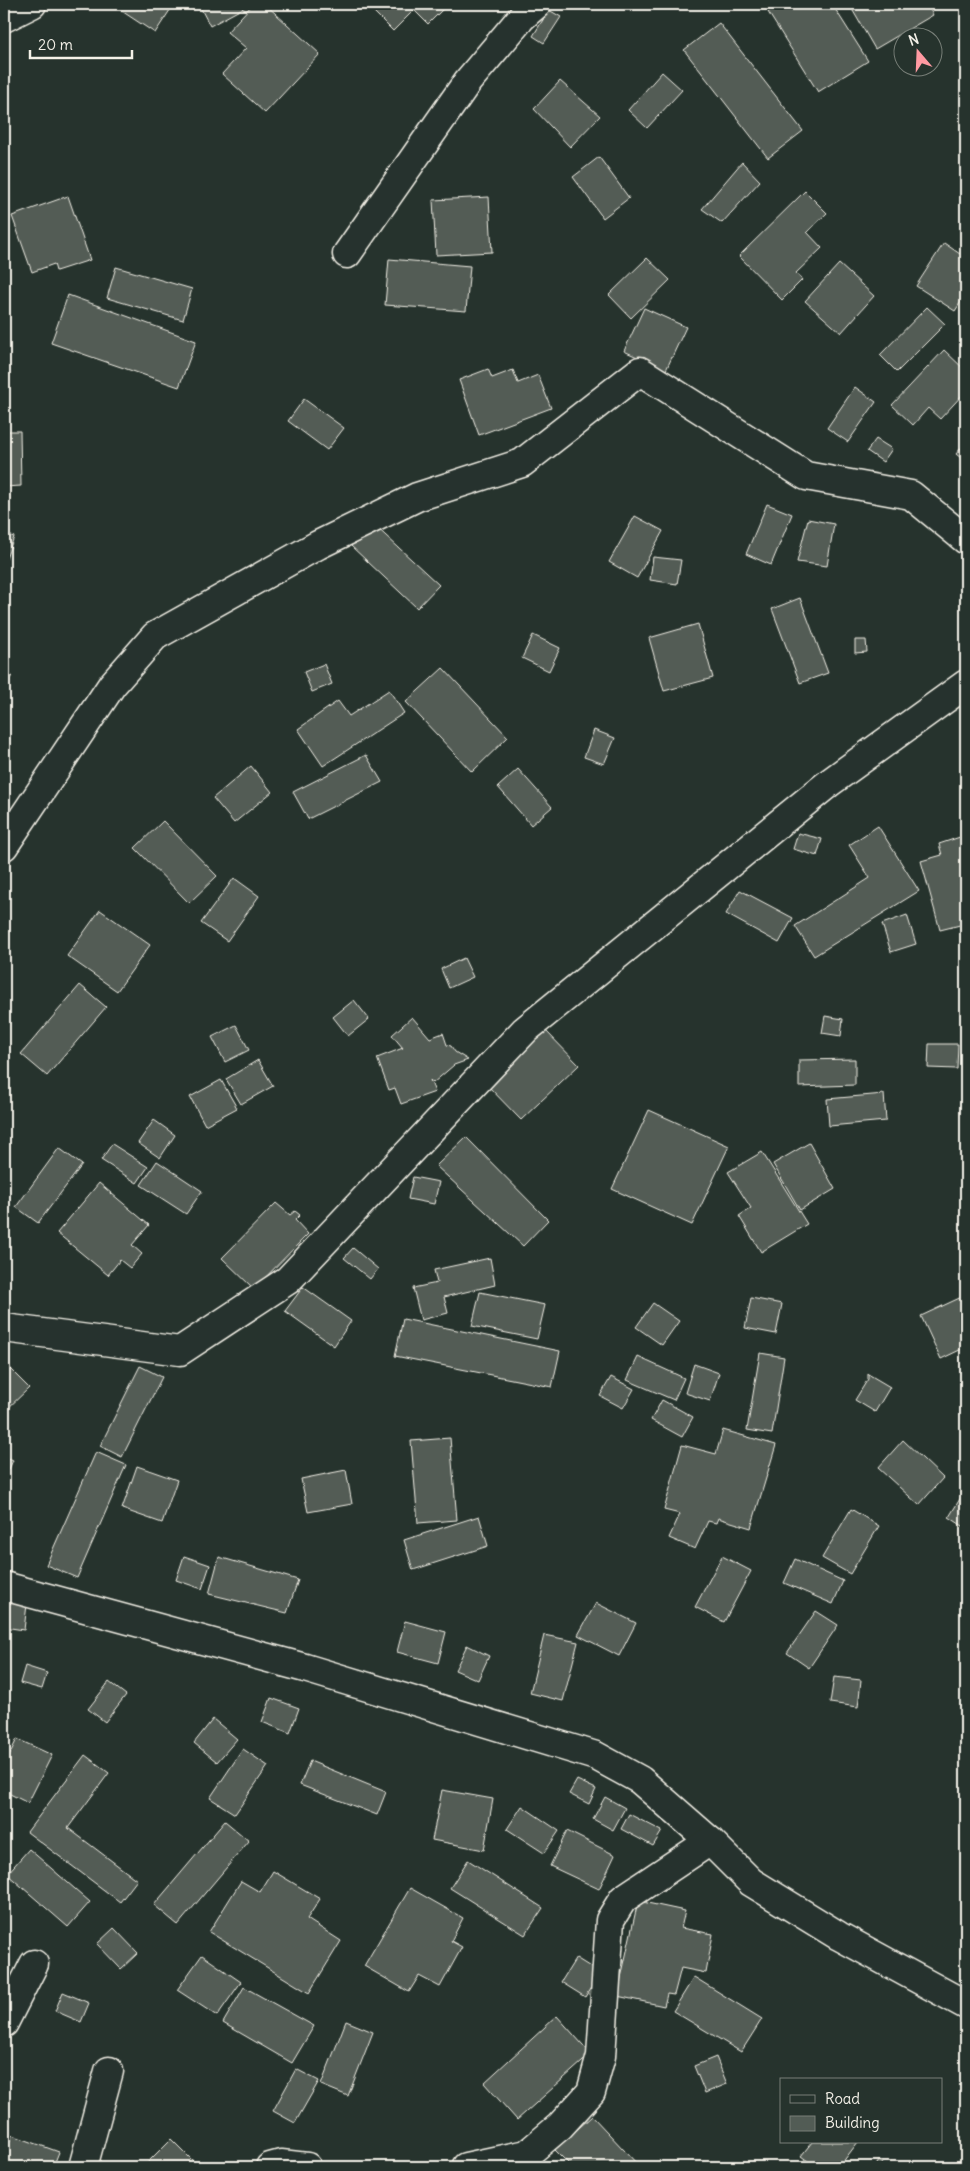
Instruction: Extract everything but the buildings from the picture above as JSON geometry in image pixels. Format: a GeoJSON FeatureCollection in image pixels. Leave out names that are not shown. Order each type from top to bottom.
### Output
{"type":"FeatureCollection","features":[{"type":"Feature","properties":{"kind":"street"},"geometry":{"type":"LineString","coordinates":[[4,18],[32,4]]}},
{"type":"Feature","properties":{"kind":"street"},"geometry":{"type":"LineString","coordinates":[[347,254],[468,82],[522,17],[537,4]]}},
{"type":"Feature","properties":{"kind":"street"},"geometry":{"type":"LineString","coordinates":[[4,846],[112,685],[155,636],[318,545],[417,497],[522,463],[640,371],[806,476],[911,495],[966,540]]}},
{"type":"Feature","properties":{"kind":"street"},"geometry":{"type":"LineString","coordinates":[[4,1328],[180,1352],[288,1280],[525,1030],[829,783],[966,684]]}},
{"type":"Feature","properties":{"kind":"street"},"geometry":{"type":"LineString","coordinates":[[4,1586],[305,1668],[596,1756],[640,1780],[710,1841],[751,1882],[839,1936],[966,2006]]}},
{"type":"Feature","properties":{"kind":"street"},"geometry":{"type":"LineString","coordinates":[[466,2167],[527,2154],[560,2126],[591,2092],[602,2056],[610,1920],[623,1899],[710,1841]]}},
{"type":"Feature","properties":{"kind":"street"},"geometry":{"type":"LineString","coordinates":[[4,2023],[34,1964]]}},
{"type":"Feature","properties":{"kind":"street"},"geometry":{"type":"LineString","coordinates":[[83,2167],[109,2071]]}},
{"type":"Feature","properties":{"kind":"street"},"geometry":{"type":"LineString","coordinates":[[270,2167],[282,2164],[307,2167]]}}]}
